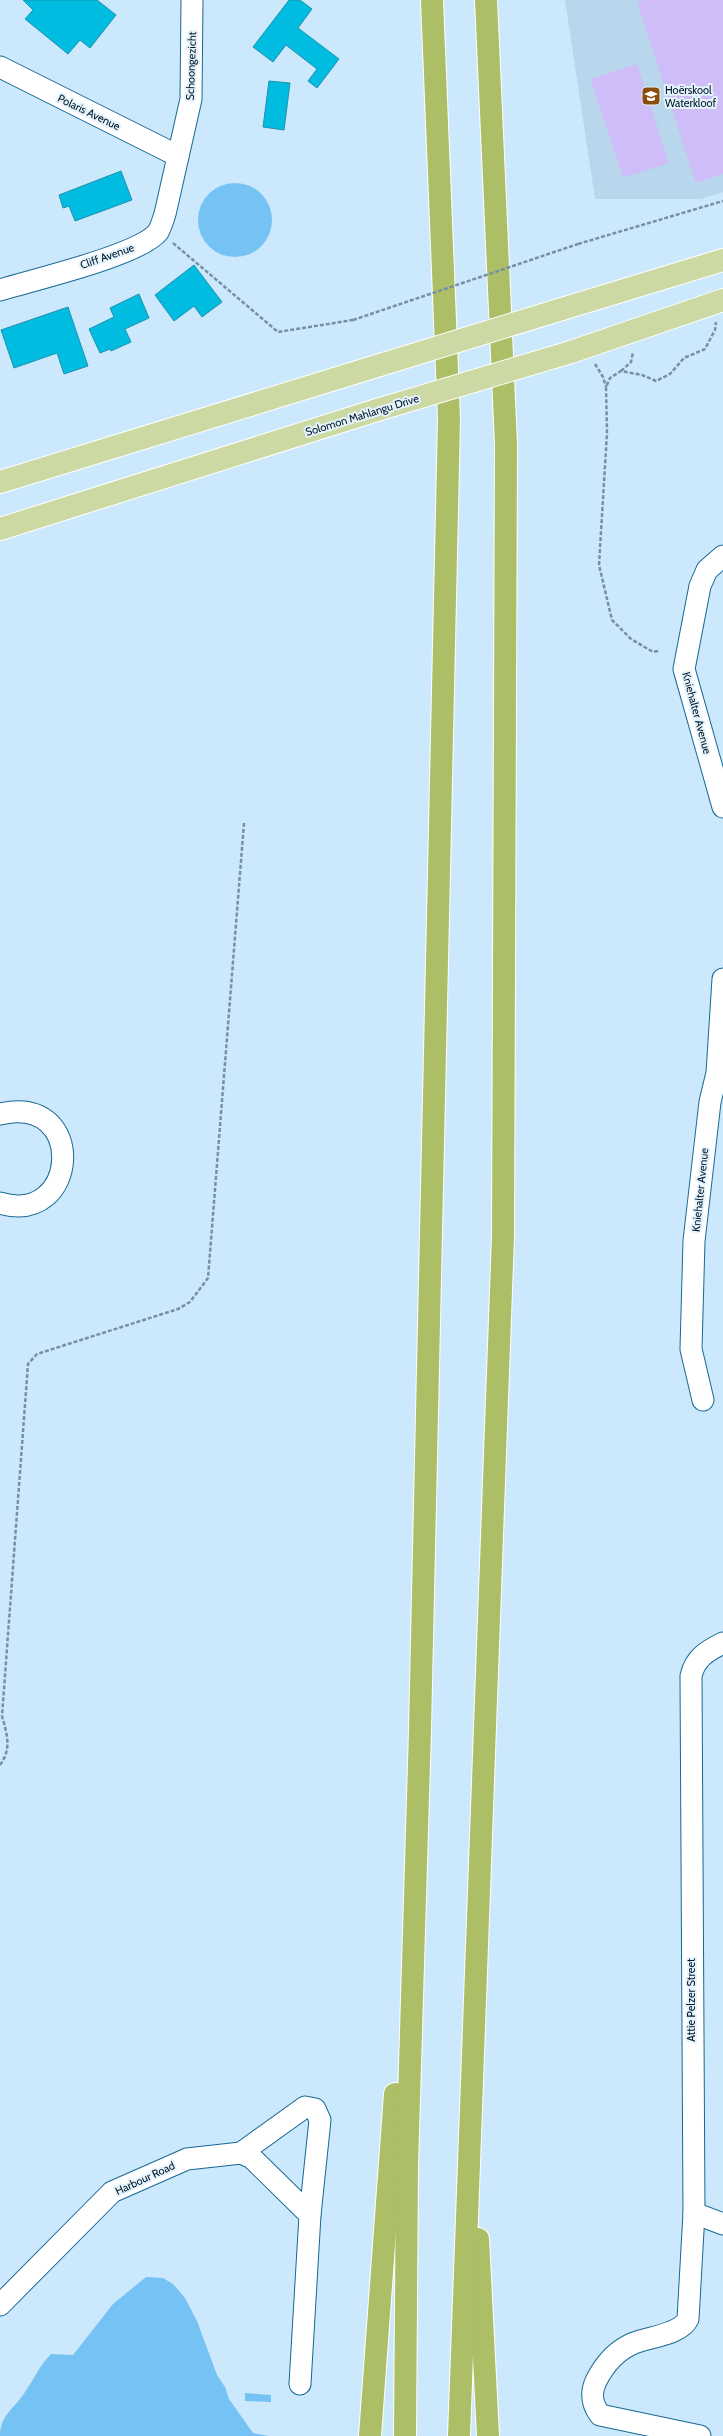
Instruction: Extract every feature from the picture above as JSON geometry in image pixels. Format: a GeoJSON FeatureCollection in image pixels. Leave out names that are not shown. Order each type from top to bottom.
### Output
{"type":"FeatureCollection","features":[{"type":"Feature","properties":{"kind":"highway"},"geometry":{"type":"LineString","coordinates":[[405,2436],[406,2166],[420,1730],[449,419],[432,0]]}},
{"type":"Feature","properties":{"kind":"highway"},"geometry":{"type":"LineString","coordinates":[[459,2436],[469,2120],[503,1236],[506,444],[486,0]]}},
{"type":"Feature","properties":{"kind":"highway"},"geometry":{"type":"LineString","coordinates":[[370,2436],[420,1730]]}},
{"type":"Feature","properties":{"kind":"highway"},"geometry":{"type":"LineString","coordinates":[[469,2120],[479,2250],[488,2436]]}},
{"type":"Feature","properties":{"kind":"main road"},"geometry":{"type":"LineString","coordinates":[[0,482],[723,260]]}},
{"type":"Feature","properties":{"kind":"main road","name":"Solomon Mahlangu Drive"},"geometry":{"type":"LineString","coordinates":[[0,529],[377,410],[720,308]]}},
{"type":"Feature","properties":{"kind":"street","name":"Schoongezicht"},"geometry":{"type":"LineString","coordinates":[[178,156],[191,99],[192,0]]}},
{"type":"Feature","properties":{"kind":"street","name":"Polaris Avenue"},"geometry":{"type":"LineString","coordinates":[[0,67],[178,156]]}},
{"type":"Feature","properties":{"kind":"street"},"geometry":{"type":"LineString","coordinates":[[158,231],[165,214],[178,156]]}},
{"type":"Feature","properties":{"kind":"street","name":"Cliff Avenue"},"geometry":{"type":"LineString","coordinates":[[0,290],[125,252],[158,231]]}},
{"type":"Feature","properties":{"kind":"street","name":"Kniehalter Avenue"},"geometry":{"type":"LineString","coordinates":[[723,556],[707,570],[700,586],[684,669],[723,807]]}},
{"type":"Feature","properties":{"kind":"street","name":"Kniehalter Avenue"},"geometry":{"type":"LineString","coordinates":[[703,1400],[691,1350],[694,1241],[710,1102],[720,1075],[723,978]]}},
{"type":"Feature","properties":{"kind":"street"},"geometry":{"type":"LineString","coordinates":[[0,1114],[12,1111],[26,1112],[41,1118],[54,1129],[61,1143],[64,1160],[61,1176],[52,1190],[40,1200],[25,1205],[10,1206],[0,1203]]}},
{"type":"Feature","properties":{"kind":"street","name":"Attie Pelzer Street"},"geometry":{"type":"LineString","coordinates":[[700,2436],[600,2415],[592,2400],[592,2388],[606,2364],[618,2352],[633,2344],[680,2330],[688,2319],[694,2213],[691,1676],[693,1667],[700,1658],[723,1643]]}},
{"type":"Feature","properties":{"kind":"street"},"geometry":{"type":"LineString","coordinates":[[300,2384],[310,2215],[320,2120],[315,2109],[305,2107],[241,2152],[252,2158],[310,2215]]}},
{"type":"Feature","properties":{"kind":"street","name":"Harbour Road"},"geometry":{"type":"LineString","coordinates":[[0,2305],[112,2192],[187,2159],[241,2152]]}},
{"type":"Feature","properties":{"kind":"street"},"geometry":{"type":"LineString","coordinates":[[694,2213],[723,2224]]}},
{"type":"Feature","properties":{"kind":"path"},"geometry":{"type":"LineString","coordinates":[[158,231],[278,332],[353,320],[578,244],[723,201]]}},
{"type":"Feature","properties":{"kind":"path"},"geometry":{"type":"LineString","coordinates":[[606,387],[610,378],[621,371],[642,375],[656,381],[670,374],[684,358],[705,348],[714,330],[720,308]]}},
{"type":"Feature","properties":{"kind":"path"},"geometry":{"type":"LineString","coordinates":[[578,350],[585,351],[603,377],[606,387],[607,433],[600,565],[612,620],[641,646],[652,652],[658,651]]}},
{"type":"Feature","properties":{"kind":"path"},"geometry":{"type":"LineString","coordinates":[[0,1764],[5,1758],[9,1739],[2,1716],[28,1364],[36,1354],[178,1309],[190,1302],[208,1278],[244,823]]}},
{"type":"Feature","properties":{"kind":"shaded area","name":"Hoërskool Waterkloof"},"geometry":{"type":"Polygon","coordinates":[[[565,0],[723,0],[723,192],[701,199],[595,199],[565,0]]]}},
{"type":"Feature","properties":{"kind":"shaded area"},"geometry":{"type":"Polygon","coordinates":[[[645,0],[723,0],[723,174],[696,183],[637,3],[645,0]]]}},
{"type":"Feature","properties":{"kind":"shaded area"},"geometry":{"type":"Polygon","coordinates":[[[637,64],[669,163],[623,178],[590,79],[637,64]]]}},
{"type":"Feature","properties":{"kind":"water"},"geometry":{"type":"Polygon","coordinates":[[[235,183],[249,186],[261,194],[269,206],[272,220],[269,234],[261,246],[249,254],[235,257],[221,254],[209,246],[201,234],[198,220],[201,206],[209,194],[221,186],[235,183]]]}},
{"type":"Feature","properties":{"kind":"water"},"geometry":{"type":"Polygon","coordinates":[[[146,2277],[163,2278],[173,2284],[185,2298],[197,2321],[217,2375],[225,2387],[229,2399],[253,2433],[269,2436],[0,2436],[2,2423],[5,2417],[21,2398],[40,2368],[51,2354],[73,2355],[113,2304],[146,2277]]]}},
{"type":"Feature","properties":{"kind":"water"},"geometry":{"type":"Polygon","coordinates":[[[245,2393],[271,2395],[271,2402],[245,2401],[245,2393]]]}},
{"type":"Feature","properties":{"kind":"building"},"geometry":{"type":"Polygon","coordinates":[[[23,0],[97,0],[116,15],[90,48],[80,40],[68,54],[25,19],[33,10],[23,0]]]}},
{"type":"Feature","properties":{"kind":"building"},"geometry":{"type":"Polygon","coordinates":[[[289,0],[300,0],[312,9],[298,28],[339,59],[317,88],[308,81],[317,69],[286,45],[273,62],[253,47],[289,0]]]}},
{"type":"Feature","properties":{"kind":"building"},"geometry":{"type":"Polygon","coordinates":[[[269,81],[290,83],[284,130],[263,127],[269,81]]]}},
{"type":"Feature","properties":{"kind":"building"},"geometry":{"type":"Polygon","coordinates":[[[121,171],[132,200],[75,221],[69,206],[63,208],[59,195],[121,171]]]}},
{"type":"Feature","properties":{"kind":"building"},"geometry":{"type":"Polygon","coordinates":[[[194,265],[222,302],[202,317],[194,306],[174,321],[155,295],[194,265]]]}},
{"type":"Feature","properties":{"kind":"building"},"geometry":{"type":"Polygon","coordinates":[[[139,294],[149,318],[125,329],[131,342],[111,351],[110,349],[100,353],[89,329],[114,317],[110,308],[139,294]]]}},
{"type":"Feature","properties":{"kind":"building"},"geometry":{"type":"Polygon","coordinates":[[[68,307],[88,366],[64,374],[57,353],[14,368],[1,330],[68,307]]]}},
{"type":"Feature","properties":{"kind":"place","name":"Hoërskool Waterkloof"},"geometry":{"type":"Point","coordinates":[651,96]}}]}
